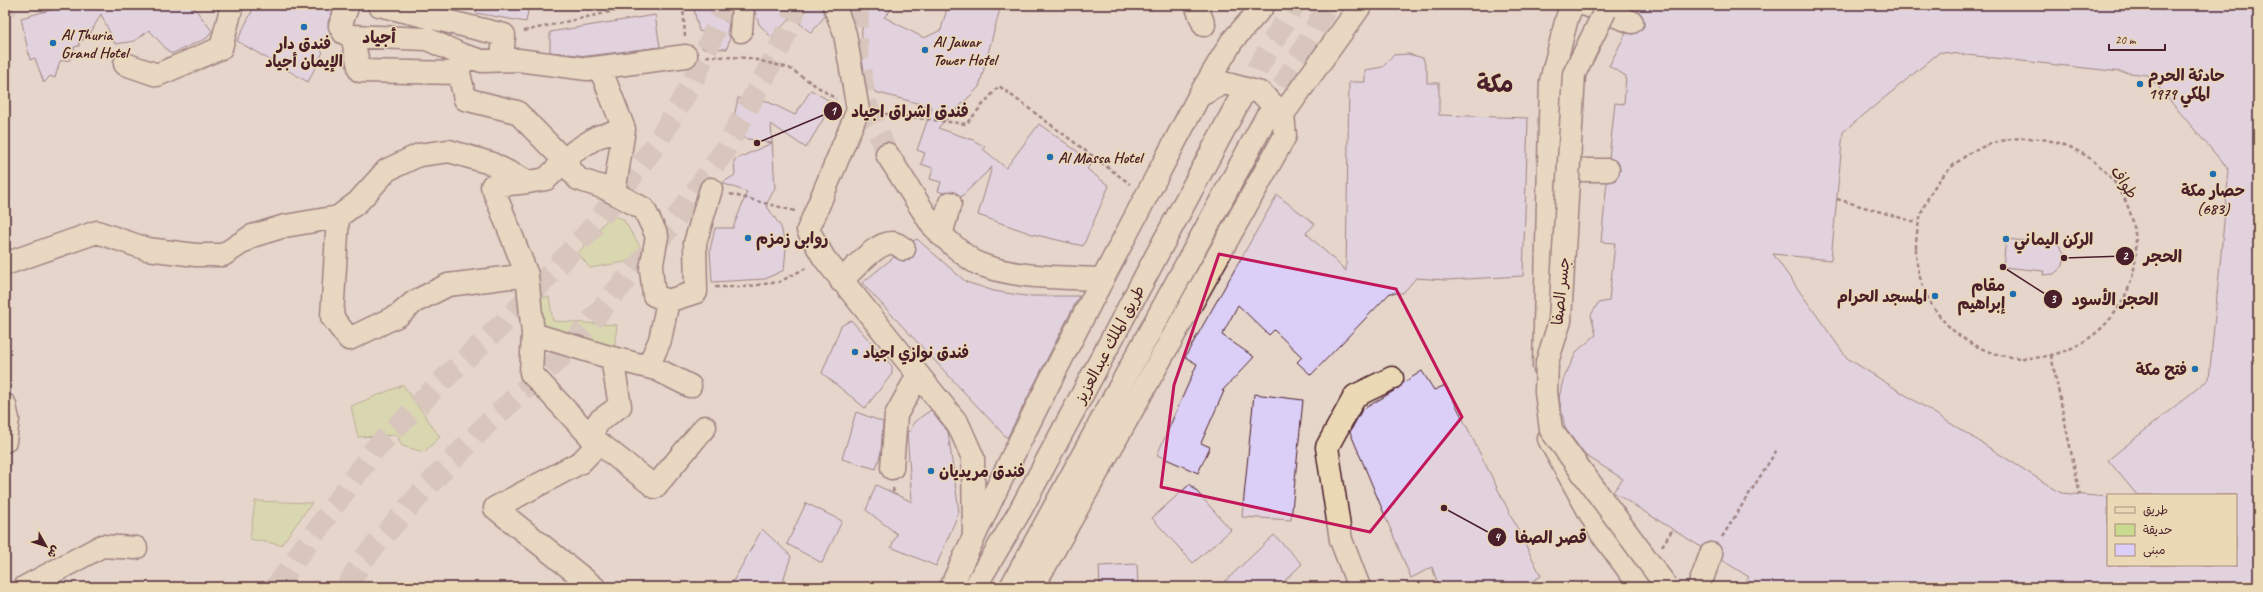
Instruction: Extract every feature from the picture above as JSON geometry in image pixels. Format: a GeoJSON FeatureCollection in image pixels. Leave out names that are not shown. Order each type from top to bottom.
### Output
{"type":"FeatureCollection","features":[{"type":"Feature","properties":{"kind":"main road"},"geometry":{"type":"LineString","coordinates":[[125,64],[157,75],[221,48],[232,5]]}},
{"type":"Feature","properties":{"kind":"main road"},"geometry":{"type":"LineString","coordinates":[[348,5],[340,26],[344,33],[352,36],[427,38],[461,64],[465,99],[517,112],[578,179],[614,193],[644,209],[657,236],[651,269],[654,295],[668,301],[696,292],[695,243],[711,189]]}},
{"type":"Feature","properties":{"kind":"main road"},"geometry":{"type":"LineString","coordinates":[[379,5],[504,35],[502,60]]}},
{"type":"Feature","properties":{"kind":"main road"},"geometry":{"type":"LineString","coordinates":[[741,31],[742,5]]}},
{"type":"Feature","properties":{"kind":"main road"},"geometry":{"type":"LineString","coordinates":[[834,5],[845,34],[857,106],[808,230],[824,258],[841,281],[958,424],[973,458],[974,536]]}},
{"type":"Feature","properties":{"kind":"main road"},"geometry":{"type":"LineString","coordinates":[[1196,5],[1204,25]]}},
{"type":"Feature","properties":{"kind":"main road"},"geometry":{"type":"LineString","coordinates":[[951,587],[974,536],[1103,279],[1199,96],[1232,41],[1264,5]]}},
{"type":"Feature","properties":{"kind":"main road","name":"طريق الملك عبدالعزيز"},"geometry":{"type":"LineString","coordinates":[[1011,587],[1275,115],[1361,5]]}},
{"type":"Feature","properties":{"kind":"main road"},"geometry":{"type":"LineString","coordinates":[[1572,5],[1566,18],[1551,81],[1543,351],[1545,433],[1601,533],[1642,587]]}},
{"type":"Feature","properties":{"kind":"main road"},"geometry":{"type":"LineString","coordinates":[[1596,8],[1632,22]]}},
{"type":"Feature","properties":{"kind":"main road","name":"جسر الصفا"},"geometry":{"type":"LineString","coordinates":[[1596,8],[1574,74],[1560,321],[1547,362],[1546,392],[1551,430],[1667,587]]}},
{"type":"Feature","properties":{"kind":"main road"},"geometry":{"type":"LineString","coordinates":[[352,36],[360,71],[415,73],[461,64],[502,60],[518,60],[587,69],[686,56]]}},
{"type":"Feature","properties":{"kind":"main road"},"geometry":{"type":"LineString","coordinates":[[415,73],[419,38]]}},
{"type":"Feature","properties":{"kind":"main road"},"geometry":{"type":"LineString","coordinates":[[600,68],[624,129],[614,193]]}},
{"type":"Feature","properties":{"kind":"main road"},"geometry":{"type":"LineString","coordinates":[[1031,587],[1045,566],[1285,136],[1275,115],[1261,93],[1224,83],[1199,96]]}},
{"type":"Feature","properties":{"kind":"main road","name":"طريق الملك عبدالعزيز"},"geometry":{"type":"LineString","coordinates":[[975,587],[1020,511],[1240,99]]}},
{"type":"Feature","properties":{"kind":"main road"},"geometry":{"type":"LineString","coordinates":[[624,129],[597,136],[575,151],[565,163],[546,179],[492,186],[527,275],[533,334],[531,373],[595,439],[655,487],[705,427]]}},
{"type":"Feature","properties":{"kind":"main road"},"geometry":{"type":"LineString","coordinates":[[5,264],[97,232],[147,249],[196,255],[223,254],[252,236],[285,226],[338,217],[358,202],[387,170],[419,155],[449,151],[490,163],[528,182]]}},
{"type":"Feature","properties":{"kind":"main road"},"geometry":{"type":"LineString","coordinates":[[887,154],[910,193],[941,235],[978,264],[1023,275],[1103,279]]}},
{"type":"Feature","properties":{"kind":"main road"},"geometry":{"type":"LineString","coordinates":[[1549,170],[1608,170]]}},
{"type":"Feature","properties":{"kind":"main road"},"geometry":{"type":"LineString","coordinates":[[941,235],[950,202]]}},
{"type":"Feature","properties":{"kind":"main road"},"geometry":{"type":"LineString","coordinates":[[338,217],[332,317],[349,339],[399,315],[414,302],[448,285],[527,275]]}},
{"type":"Feature","properties":{"kind":"main road"},"geometry":{"type":"LineString","coordinates":[[841,281],[881,246],[895,243],[904,249]]}},
{"type":"Feature","properties":{"kind":"main road"},"geometry":{"type":"LineString","coordinates":[[648,367],[660,340],[668,301]]}},
{"type":"Feature","properties":{"kind":"main road"},"geometry":{"type":"LineString","coordinates":[[533,334],[612,358],[648,367],[690,386]]}},
{"type":"Feature","properties":{"kind":"main road"},"geometry":{"type":"LineString","coordinates":[[594,587],[495,508],[581,462],[595,439],[599,421],[620,406],[612,358]]}},
{"type":"Feature","properties":{"kind":"main road"},"geometry":{"type":"LineString","coordinates":[[892,468],[896,415],[918,375]]}},
{"type":"Feature","properties":{"kind":"main road"},"geometry":{"type":"LineString","coordinates":[[1359,587],[1341,540],[1327,447],[1355,396],[1392,378]]}},
{"type":"Feature","properties":{"kind":"main road"},"geometry":{"type":"LineString","coordinates":[[5,405],[8,419],[5,441]]}},
{"type":"Feature","properties":{"kind":"main road"},"geometry":{"type":"LineString","coordinates":[[26,587],[102,546],[136,548]]}},
{"type":"Feature","properties":{"kind":"main road"},"geometry":{"type":"LineString","coordinates":[[1698,587],[1712,554]]}},
{"type":"Feature","properties":{"kind":"path"},"geometry":{"type":"LineString","coordinates":[[504,35],[632,7],[633,5]]}},
{"type":"Feature","properties":{"kind":"path"},"geometry":{"type":"LineString","coordinates":[[684,5],[686,56],[749,58],[789,68],[836,99],[857,106],[966,124],[999,86],[1146,197]]}},
{"type":"Feature","properties":{"kind":"path","name":"طواف"},"geometry":{"type":"LineString","coordinates":[[2030,137],[2046,140],[2076,149],[2096,162],[2112,178],[2126,200],[2134,224],[2136,249],[2133,274],[2125,297],[2107,322],[2094,335],[2081,344],[2051,355],[2018,358],[1985,351],[1956,334],[1934,309],[1921,282],[1916,253],[1918,223],[1927,200],[1939,180],[1957,162],[1985,146],[2004,139],[2030,137]]}},
{"type":"Feature","properties":{"kind":"path"},"geometry":{"type":"LineString","coordinates":[[711,189],[813,216]]}},
{"type":"Feature","properties":{"kind":"path"},"geometry":{"type":"LineString","coordinates":[[1837,200],[1918,223]]}},
{"type":"Feature","properties":{"kind":"path"},"geometry":{"type":"LineString","coordinates":[[696,292],[711,287],[744,287],[779,282],[813,265]]}},
{"type":"Feature","properties":{"kind":"path"},"geometry":{"type":"LineString","coordinates":[[2051,355],[2080,495]]}},
{"type":"Feature","properties":{"kind":"path"},"geometry":{"type":"LineString","coordinates":[[1712,554],[1778,448]]}},
{"type":"Feature","properties":{"kind":"path"},"geometry":{"type":"LineString","coordinates":[[1659,550],[1673,529]]}},
{"type":"Feature","properties":{"kind":"highlighted area"},"geometry":{"type":"Polygon","coordinates":[[[1219,254],[1396,289],[1462,417],[1370,532],[1161,487],[1174,385],[1219,254]]]}},
{"type":"Feature","properties":{"kind":"green space"},"geometry":{"type":"Polygon","coordinates":[[[611,215],[623,219],[641,248],[636,260],[590,268],[578,253],[611,215]]]}},
{"type":"Feature","properties":{"kind":"green space"},"geometry":{"type":"Polygon","coordinates":[[[549,297],[553,321],[617,325],[614,351],[540,329],[535,299],[549,297]]]}},
{"type":"Feature","properties":{"kind":"green space"},"geometry":{"type":"Polygon","coordinates":[[[403,385],[440,437],[424,452],[402,446],[397,435],[358,437],[351,406],[403,385]]]}},
{"type":"Feature","properties":{"kind":"green space"},"geometry":{"type":"Polygon","coordinates":[[[255,501],[312,503],[281,545],[250,539],[255,501]]]}},
{"type":"Feature","properties":{"kind":"building"},"geometry":{"type":"Polygon","coordinates":[[[68,5],[192,5],[212,31],[207,38],[171,54],[149,30],[135,41],[115,44],[101,14],[90,34],[84,35],[84,40],[79,40],[79,46],[74,47],[75,53],[69,53],[70,60],[60,61],[55,78],[50,76],[44,83],[35,58],[30,60],[21,18],[68,5]]]}},
{"type":"Feature","properties":{"kind":"building"},"geometry":{"type":"Polygon","coordinates":[[[255,5],[335,5],[328,22],[330,34],[320,50],[323,52],[308,82],[237,41],[255,5]]]}},
{"type":"Feature","properties":{"kind":"building"},"geometry":{"type":"Polygon","coordinates":[[[477,5],[529,5],[526,22],[476,13],[477,5]]]}},
{"type":"Feature","properties":{"kind":"building"},"geometry":{"type":"Polygon","coordinates":[[[693,5],[727,5],[723,20],[729,23],[727,33],[730,37],[727,49],[702,48],[703,32],[699,31],[693,5]]]}},
{"type":"Feature","properties":{"kind":"building"},"geometry":{"type":"Polygon","coordinates":[[[755,5],[821,5],[825,16],[811,33],[792,17],[771,37],[759,24],[755,12],[755,5]]]}},
{"type":"Feature","properties":{"kind":"building"},"geometry":{"type":"Polygon","coordinates":[[[863,5],[896,5],[884,17],[924,38],[941,30],[948,5],[1001,5],[979,87],[938,128],[973,140],[985,147],[983,149],[1006,168],[1039,124],[1092,162],[1087,169],[1109,186],[1083,246],[1032,234],[978,215],[992,167],[961,197],[953,191],[943,193],[938,191],[941,182],[930,179],[933,168],[921,164],[925,153],[917,150],[932,107],[875,92],[866,80],[861,55],[863,5]]]}},
{"type":"Feature","properties":{"kind":"building","name":"المسجد الحرام"},"geometry":{"type":"Polygon","coordinates":[[[1641,5],[2258,5],[2258,587],[1742,587],[1749,577],[1722,560],[1723,552],[1720,546],[1709,542],[1701,547],[1613,492],[1623,479],[1585,455],[1565,428],[1559,398],[1563,380],[1577,351],[1596,335],[1591,315],[1598,303],[1609,301],[1615,243],[1601,242],[1607,182],[1615,181],[1620,170],[1619,163],[1609,158],[1615,103],[1624,104],[1626,76],[1609,66],[1626,33],[1634,34],[1644,27],[1644,20],[1638,11],[1641,5]],[[1940,52],[1843,132],[1831,260],[1773,254],[1847,358],[2061,493],[2107,497],[2107,566],[2237,566],[2237,494],[2136,494],[2108,460],[2209,379],[2229,170],[2148,75],[1940,52]]]}},
{"type":"Feature","properties":{"kind":"building"},"geometry":{"type":"Polygon","coordinates":[[[655,15],[660,47],[587,56],[550,52],[550,32],[655,15]]]}},
{"type":"Feature","properties":{"kind":"building"},"geometry":{"type":"Polygon","coordinates":[[[1408,54],[1423,58],[1427,71],[1427,83],[1439,83],[1439,115],[1528,118],[1523,276],[1446,280],[1416,278],[1403,293],[1390,293],[1311,375],[1297,362],[1302,357],[1274,330],[1269,335],[1238,305],[1222,335],[1254,357],[1222,391],[1224,391],[1201,443],[1210,447],[1198,473],[1157,455],[1197,364],[1185,357],[1277,195],[1315,224],[1306,233],[1346,271],[1349,82],[1365,82],[1365,70],[1383,67],[1393,55],[1408,54]]]}},
{"type":"Feature","properties":{"kind":"building"},"geometry":{"type":"Polygon","coordinates":[[[811,90],[833,103],[806,148],[771,124],[775,188],[766,205],[781,227],[786,248],[784,270],[765,279],[712,282],[710,250],[715,228],[733,228],[747,192],[722,183],[735,175],[734,160],[772,143],[730,136],[738,98],[746,99],[750,93],[795,115],[811,90]]]}},
{"type":"Feature","properties":{"kind":"building"},"geometry":{"type":"Polygon","coordinates":[[[917,239],[966,282],[994,291],[1025,296],[1079,296],[1007,438],[862,283],[894,257],[902,261],[910,260],[916,251],[913,241],[917,239]]]}},
{"type":"Feature","properties":{"kind":"building"},"geometry":{"type":"Polygon","coordinates":[[[2006,239],[2047,243],[2048,240],[2058,244],[2065,254],[2063,266],[2054,274],[2043,275],[2044,271],[2003,267],[2006,239]]]}},
{"type":"Feature","properties":{"kind":"building","name":"فندق نوازي اجياد"},"geometry":{"type":"Polygon","coordinates":[[[851,320],[892,366],[892,374],[865,408],[822,373],[841,326],[851,320]]]}},
{"type":"Feature","properties":{"kind":"building"},"geometry":{"type":"Polygon","coordinates":[[[1422,371],[1434,390],[1446,385],[1541,576],[1523,587],[1439,587],[1432,567],[1411,578],[1350,432],[1362,410],[1397,389],[1403,383],[1422,371]]]}},
{"type":"Feature","properties":{"kind":"building"},"geometry":{"type":"Polygon","coordinates":[[[1254,394],[1303,400],[1291,520],[1242,517],[1254,394]]]}},
{"type":"Feature","properties":{"kind":"building","name":"فندق مريديان"},"geometry":{"type":"Polygon","coordinates":[[[931,410],[948,432],[959,512],[936,566],[891,547],[897,534],[866,510],[876,485],[912,502],[907,431],[910,432],[914,422],[931,410]]]}},
{"type":"Feature","properties":{"kind":"building"},"geometry":{"type":"Polygon","coordinates":[[[856,412],[883,422],[881,452],[876,469],[842,459],[856,412]]]}},
{"type":"Feature","properties":{"kind":"building"},"geometry":{"type":"Polygon","coordinates":[[[1190,484],[1231,530],[1193,563],[1152,518],[1190,484]]]}},
{"type":"Feature","properties":{"kind":"building"},"geometry":{"type":"Polygon","coordinates":[[[806,503],[842,521],[822,563],[787,544],[806,503]]]}},
{"type":"Feature","properties":{"kind":"building"},"geometry":{"type":"Polygon","coordinates":[[[762,529],[791,556],[781,587],[730,587],[762,529]]]}},
{"type":"Feature","properties":{"kind":"building"},"geometry":{"type":"Polygon","coordinates":[[[1274,535],[1302,564],[1278,587],[1219,587],[1274,535]]]}},
{"type":"Feature","properties":{"kind":"building"},"geometry":{"type":"Polygon","coordinates":[[[1137,564],[1138,587],[1100,587],[1099,566],[1137,564]]]}},
{"type":"Feature","properties":{"kind":"tunnel"},"geometry":{"type":"LineString","coordinates":[[5,9],[8,5]]}},
{"type":"Feature","properties":{"kind":"tunnel"},"geometry":{"type":"LineString","coordinates":[[276,587],[374,450],[439,384],[515,312],[593,227],[657,143],[692,83],[726,5]]}},
{"type":"Feature","properties":{"kind":"tunnel"},"geometry":{"type":"LineString","coordinates":[[347,587],[362,561],[421,493],[489,422],[563,355],[670,227],[725,150],[780,47],[797,5]]}},
{"type":"Feature","properties":{"kind":"tunnel"},"geometry":{"type":"LineString","coordinates":[[858,5],[857,51],[866,103],[887,154]]}},
{"type":"Feature","properties":{"kind":"tunnel"},"geometry":{"type":"LineString","coordinates":[[1240,99],[1294,5]]}},
{"type":"Feature","properties":{"kind":"tunnel"},"geometry":{"type":"LineString","coordinates":[[1267,116],[1328,5]]}},
{"type":"Feature","properties":{"kind":"place","name":"فندق دار الإيمان أجياد"},"geometry":{"type":"Point","coordinates":[304,27]}},
{"type":"Feature","properties":{"kind":"place","name":"Al Thuria Grand Hotel"},"geometry":{"type":"Point","coordinates":[53,43]}},
{"type":"Feature","properties":{"kind":"place","name":"Al Jawar Tower Hotel"},"geometry":{"type":"Point","coordinates":[925,50]}},
{"type":"Feature","properties":{"kind":"place","name":"حادثة الحرم المكي 1979"},"geometry":{"type":"Point","coordinates":[2140,84]}},
{"type":"Feature","properties":{"kind":"place","name":"فندق اشراق اجياد"},"geometry":{"type":"Point","coordinates":[757,143]}},
{"type":"Feature","properties":{"kind":"place","name":"Al Massa Hotel"},"geometry":{"type":"Point","coordinates":[1050,157]}},
{"type":"Feature","properties":{"kind":"place","name":"حصار مكة (683)"},"geometry":{"type":"Point","coordinates":[2213,174]}},
{"type":"Feature","properties":{"kind":"place","name":"روابی زمزم"},"geometry":{"type":"Point","coordinates":[748,238]}},
{"type":"Feature","properties":{"kind":"place","name":"الركن اليماني"},"geometry":{"type":"Point","coordinates":[2006,239]}},
{"type":"Feature","properties":{"kind":"place","name":"الحجر"},"geometry":{"type":"Point","coordinates":[2064,258]}},
{"type":"Feature","properties":{"kind":"place","name":"الحجر الأسود"},"geometry":{"type":"Point","coordinates":[2003,267]}},
{"type":"Feature","properties":{"kind":"place","name":"مقام إبراهيم"},"geometry":{"type":"Point","coordinates":[2013,294]}},
{"type":"Feature","properties":{"kind":"place","name":"المسجد الحرام"},"geometry":{"type":"Point","coordinates":[1935,296]}},
{"type":"Feature","properties":{"kind":"place","name":"فندق نوازي اجياد"},"geometry":{"type":"Point","coordinates":[855,352]}},
{"type":"Feature","properties":{"kind":"place","name":"فتح مكة"},"geometry":{"type":"Point","coordinates":[2195,369]}},
{"type":"Feature","properties":{"kind":"place","name":"فندق مريديان"},"geometry":{"type":"Point","coordinates":[931,471]}},
{"type":"Feature","properties":{"kind":"place","name":"قصر الصفا"},"geometry":{"type":"Point","coordinates":[1444,508]}},
{"type":"Feature","properties":{"kind":"district","name":"أجياد"},"geometry":{"type":"Point","coordinates":[379,37]}},
{"type":"Feature","properties":{"kind":"district","name":"مكة"},"geometry":{"type":"Point","coordinates":[1495,84]}}]}
